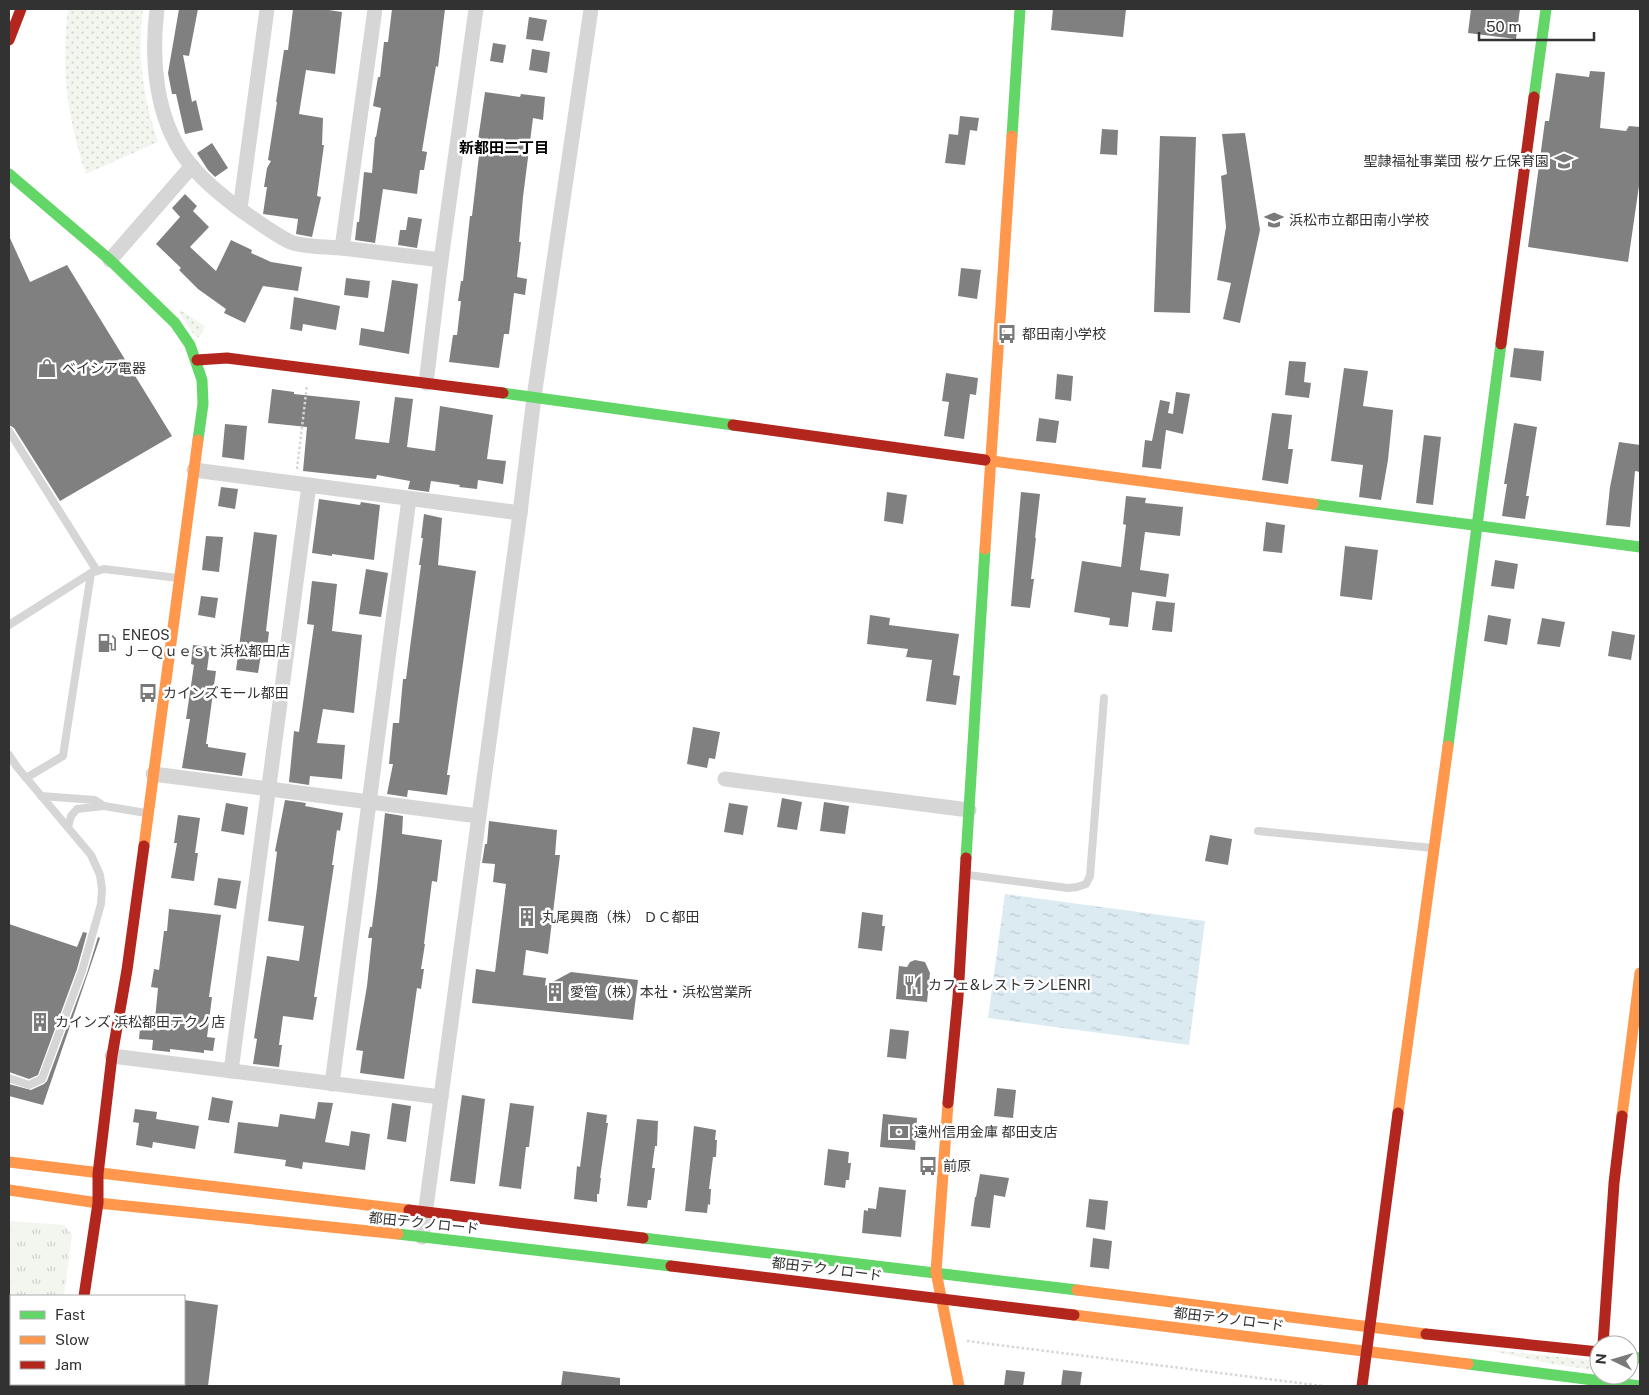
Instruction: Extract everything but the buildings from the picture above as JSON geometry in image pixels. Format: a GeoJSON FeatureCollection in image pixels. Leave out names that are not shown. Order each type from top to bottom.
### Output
{"type":"FeatureCollection","features":[{"type":"Feature","properties":{"kind":"street"},"geometry":{"type":"LineString","coordinates":[[9,40],[21,9]]}},
{"type":"Feature","properties":{"kind":"street"},"geometry":{"type":"LineString","coordinates":[[158,9],[155,30],[155,61],[161,99],[172,135],[185,158],[217,192],[253,219],[291,242],[303,245],[441,260]]}},
{"type":"Feature","properties":{"kind":"street"},"geometry":{"type":"LineString","coordinates":[[240,209],[267,9]]}},
{"type":"Feature","properties":{"kind":"street"},"geometry":{"type":"LineString","coordinates":[[342,248],[375,9]]}},
{"type":"Feature","properties":{"kind":"street"},"geometry":{"type":"LineString","coordinates":[[426,383],[476,9]]}},
{"type":"Feature","properties":{"kind":"street"},"geometry":{"type":"LineString","coordinates":[[422,1237],[534,397],[591,9]]}},
{"type":"Feature","properties":{"kind":"street"},"geometry":{"type":"LineString","coordinates":[[959,1386],[936,1272],[944,1143],[958,997],[978,649],[1020,9]]}},
{"type":"Feature","properties":{"kind":"street"},"geometry":{"type":"LineString","coordinates":[[1362,1386],[1546,9]]}},
{"type":"Feature","properties":{"kind":"street"},"geometry":{"type":"LineString","coordinates":[[110,260],[192,166]]}},
{"type":"Feature","properties":{"kind":"street"},"geometry":{"type":"LineString","coordinates":[[9,174],[110,260],[175,323],[190,345],[197,360],[202,380],[203,404],[127,970],[112,1056],[98,1174],[98,1203],[84,1295]]}},
{"type":"Feature","properties":{"kind":"street"},"geometry":{"type":"LineString","coordinates":[[197,360],[227,358],[426,383],[991,461],[1640,547]]}},
{"type":"Feature","properties":{"kind":"street"},"geometry":{"type":"LineString","coordinates":[[194,470],[520,513]]}},
{"type":"Feature","properties":{"kind":"street"},"geometry":{"type":"LineString","coordinates":[[232,1071],[270,788],[302,484]]}},
{"type":"Feature","properties":{"kind":"street"},"geometry":{"type":"LineString","coordinates":[[332,1084],[409,499]]}},
{"type":"Feature","properties":{"kind":"street"},"geometry":{"type":"LineString","coordinates":[[153,774],[478,816]]}},
{"type":"Feature","properties":{"kind":"street"},"geometry":{"type":"LineString","coordinates":[[725,779],[970,810]]}},
{"type":"Feature","properties":{"kind":"street"},"geometry":{"type":"LineString","coordinates":[[1604,1335],[1614,1183],[1640,973]]}},
{"type":"Feature","properties":{"kind":"street"},"geometry":{"type":"LineString","coordinates":[[112,1056],[441,1097]]}},
{"type":"Feature","properties":{"kind":"street","name":"都田テクノロード"},"geometry":{"type":"LineString","coordinates":[[9,1162],[936,1272],[1370,1328],[1589,1351]]}},
{"type":"Feature","properties":{"kind":"street","name":"都田テクノロード"},"geometry":{"type":"LineString","coordinates":[[9,1190],[98,1203],[422,1237],[942,1298],[1589,1382]]}},
{"type":"Feature","properties":{"kind":"street","name":"都田テクノロード"},"geometry":{"type":"LineString","coordinates":[[1627,1385],[1640,1386]]}},
{"type":"Feature","properties":{"kind":"lane"},"geometry":{"type":"LineString","coordinates":[[9,431],[94,572],[63,756],[26,778]]}},
{"type":"Feature","properties":{"kind":"lane"},"geometry":{"type":"LineString","coordinates":[[9,625],[94,572],[104,569],[180,579]]}},
{"type":"Feature","properties":{"kind":"lane"},"geometry":{"type":"LineString","coordinates":[[966,875],[1068,888],[1077,888],[1086,884],[1090,876],[1104,698]]}},
{"type":"Feature","properties":{"kind":"lane"},"geometry":{"type":"LineString","coordinates":[[9,755],[68,827],[96,865],[102,889],[101,904],[82,971],[42,1079],[29,1085],[9,1078]]}},
{"type":"Feature","properties":{"kind":"lane"},"geometry":{"type":"LineString","coordinates":[[41,796],[95,800],[104,806]]}},
{"type":"Feature","properties":{"kind":"lane"},"geometry":{"type":"LineString","coordinates":[[68,827],[71,816],[77,809],[104,806],[148,813]]}},
{"type":"Feature","properties":{"kind":"lane"},"geometry":{"type":"LineString","coordinates":[[1258,831],[1435,848]]}},
{"type":"Feature","properties":{"kind":"path"},"geometry":{"type":"LineString","coordinates":[[302,484],[308,380]]}},
{"type":"Feature","properties":{"kind":"path"},"geometry":{"type":"LineString","coordinates":[[949,1338],[1323,1386]]}},
{"type":"Feature","properties":{"kind":"green space"},"geometry":{"type":"Polygon","coordinates":[[[68,9],[143,9],[141,61],[148,108],[158,142],[86,174],[74,133],[67,93],[65,52],[68,9]]]}},
{"type":"Feature","properties":{"kind":"green space"},"geometry":{"type":"Polygon","coordinates":[[[180,310],[205,326],[199,338],[195,336],[179,313],[180,310]]]}},
{"type":"Feature","properties":{"kind":"green space"},"geometry":{"type":"Polygon","coordinates":[[[9,1221],[64,1225],[72,1235],[64,1295],[10,1295],[10,1385],[52,1385],[9,1386],[9,1221]]]}},
{"type":"Feature","properties":{"kind":"green space"},"geometry":{"type":"Polygon","coordinates":[[[1483,1349],[1589,1360],[1589,1369],[1483,1349]]]}},
{"type":"Feature","properties":{"kind":"water"},"geometry":{"type":"Polygon","coordinates":[[[1005,894],[1205,921],[1189,1045],[988,1018],[1005,894]]]}},
{"type":"Feature","properties":{"kind":"traffic: fast"},"geometry":{"type":"LineString","coordinates":[[1012,136],[1020,9]]}},
{"type":"Feature","properties":{"kind":"traffic: fast"},"geometry":{"type":"LineString","coordinates":[[1534,97],[1546,9]]}},
{"type":"Feature","properties":{"kind":"traffic: fast"},"geometry":{"type":"LineString","coordinates":[[9,174],[110,260],[175,323],[190,345],[202,380],[203,404],[198,440]]}},
{"type":"Feature","properties":{"kind":"traffic: fast"},"geometry":{"type":"LineString","coordinates":[[1448,746],[1501,344]]}},
{"type":"Feature","properties":{"kind":"traffic: fast"},"geometry":{"type":"LineString","coordinates":[[503,393],[733,425]]}},
{"type":"Feature","properties":{"kind":"traffic: fast"},"geometry":{"type":"LineString","coordinates":[[1313,504],[1640,547]]}},
{"type":"Feature","properties":{"kind":"traffic: fast"},"geometry":{"type":"LineString","coordinates":[[966,858],[985,549]]}},
{"type":"Feature","properties":{"kind":"traffic: fast"},"geometry":{"type":"LineString","coordinates":[[398,1234],[671,1266]]}},
{"type":"Feature","properties":{"kind":"traffic: fast"},"geometry":{"type":"LineString","coordinates":[[643,1238],[1077,1290]]}},
{"type":"Feature","properties":{"kind":"traffic: fast"},"geometry":{"type":"LineString","coordinates":[[1468,1364],[1640,1386]]}},
{"type":"Feature","properties":{"kind":"traffic: slow"},"geometry":{"type":"LineString","coordinates":[[985,549],[1012,136]]}},
{"type":"Feature","properties":{"kind":"traffic: slow"},"geometry":{"type":"LineString","coordinates":[[144,846],[198,440]]}},
{"type":"Feature","properties":{"kind":"traffic: slow"},"geometry":{"type":"LineString","coordinates":[[985,460],[1313,504]]}},
{"type":"Feature","properties":{"kind":"traffic: slow"},"geometry":{"type":"LineString","coordinates":[[1398,1113],[1448,746]]}},
{"type":"Feature","properties":{"kind":"traffic: slow"},"geometry":{"type":"LineString","coordinates":[[1622,1116],[1640,973]]}},
{"type":"Feature","properties":{"kind":"traffic: slow"},"geometry":{"type":"LineString","coordinates":[[948,1103],[936,1272],[959,1386]]}},
{"type":"Feature","properties":{"kind":"traffic: slow"},"geometry":{"type":"LineString","coordinates":[[9,1162],[409,1210]]}},
{"type":"Feature","properties":{"kind":"traffic: slow"},"geometry":{"type":"LineString","coordinates":[[9,1190],[98,1203],[398,1234]]}},
{"type":"Feature","properties":{"kind":"traffic: slow"},"geometry":{"type":"LineString","coordinates":[[1077,1290],[1426,1334]]}},
{"type":"Feature","properties":{"kind":"traffic: slow"},"geometry":{"type":"LineString","coordinates":[[1074,1315],[1468,1364]]}},
{"type":"Feature","properties":{"kind":"traffic: jam"},"geometry":{"type":"LineString","coordinates":[[9,40],[21,9]]}},
{"type":"Feature","properties":{"kind":"traffic: jam"},"geometry":{"type":"LineString","coordinates":[[1501,344],[1534,97]]}},
{"type":"Feature","properties":{"kind":"traffic: jam"},"geometry":{"type":"LineString","coordinates":[[197,360],[227,358],[503,393]]}},
{"type":"Feature","properties":{"kind":"traffic: jam"},"geometry":{"type":"LineString","coordinates":[[733,425],[985,460]]}},
{"type":"Feature","properties":{"kind":"traffic: jam"},"geometry":{"type":"LineString","coordinates":[[84,1295],[98,1203],[98,1174],[112,1056],[127,970],[144,846]]}},
{"type":"Feature","properties":{"kind":"traffic: jam"},"geometry":{"type":"LineString","coordinates":[[948,1103],[958,997],[966,858]]}},
{"type":"Feature","properties":{"kind":"traffic: jam"},"geometry":{"type":"LineString","coordinates":[[1362,1386],[1398,1113]]}},
{"type":"Feature","properties":{"kind":"traffic: jam"},"geometry":{"type":"LineString","coordinates":[[1604,1335],[1614,1183],[1622,1116]]}},
{"type":"Feature","properties":{"kind":"traffic: jam"},"geometry":{"type":"LineString","coordinates":[[409,1210],[643,1238]]}},
{"type":"Feature","properties":{"kind":"traffic: jam"},"geometry":{"type":"LineString","coordinates":[[671,1266],[1074,1315]]}},
{"type":"Feature","properties":{"kind":"traffic: jam"},"geometry":{"type":"LineString","coordinates":[[1426,1334],[1589,1351]]}},
{"type":"Feature","properties":{"kind":"place","name":"聖隷福祉事業団 桜ケ丘保育園"},"geometry":{"type":"Point","coordinates":[1564,161]}},
{"type":"Feature","properties":{"kind":"place","name":"浜松市立都田南小学校"},"geometry":{"type":"Point","coordinates":[1274,220]}},
{"type":"Feature","properties":{"kind":"place","name":"都田南小学校"},"geometry":{"type":"Point","coordinates":[1007,334]}},
{"type":"Feature","properties":{"kind":"place","name":"ベイシア電器"},"geometry":{"type":"Point","coordinates":[47,368]}},
{"type":"Feature","properties":{"kind":"place","name":"ENEOS Ｊ－Ｑｕｅｓｔ浜松都田店"},"geometry":{"type":"Point","coordinates":[107,643]}},
{"type":"Feature","properties":{"kind":"place","name":"カインズモール都田"},"geometry":{"type":"Point","coordinates":[148,693]}},
{"type":"Feature","properties":{"kind":"place","name":"丸尾興商（株） ＤＣ都田"},"geometry":{"type":"Point","coordinates":[527,917]}},
{"type":"Feature","properties":{"kind":"place","name":"カフェ&レストランLENRI"},"geometry":{"type":"Point","coordinates":[913,985]}},
{"type":"Feature","properties":{"kind":"place","name":"愛管（株）本社・浜松営業所"},"geometry":{"type":"Point","coordinates":[555,992]}},
{"type":"Feature","properties":{"kind":"place","name":"カインズ 浜松都田テクノ店"},"geometry":{"type":"Point","coordinates":[40,1022]}},
{"type":"Feature","properties":{"kind":"place","name":"遠州信用金庫 都田支店"},"geometry":{"type":"Point","coordinates":[899,1132]}},
{"type":"Feature","properties":{"kind":"place","name":"前原"},"geometry":{"type":"Point","coordinates":[928,1166]}},
{"type":"Feature","properties":{"kind":"district","name":"新都田二丁目"},"geometry":{"type":"Point","coordinates":[504,147]}}]}
